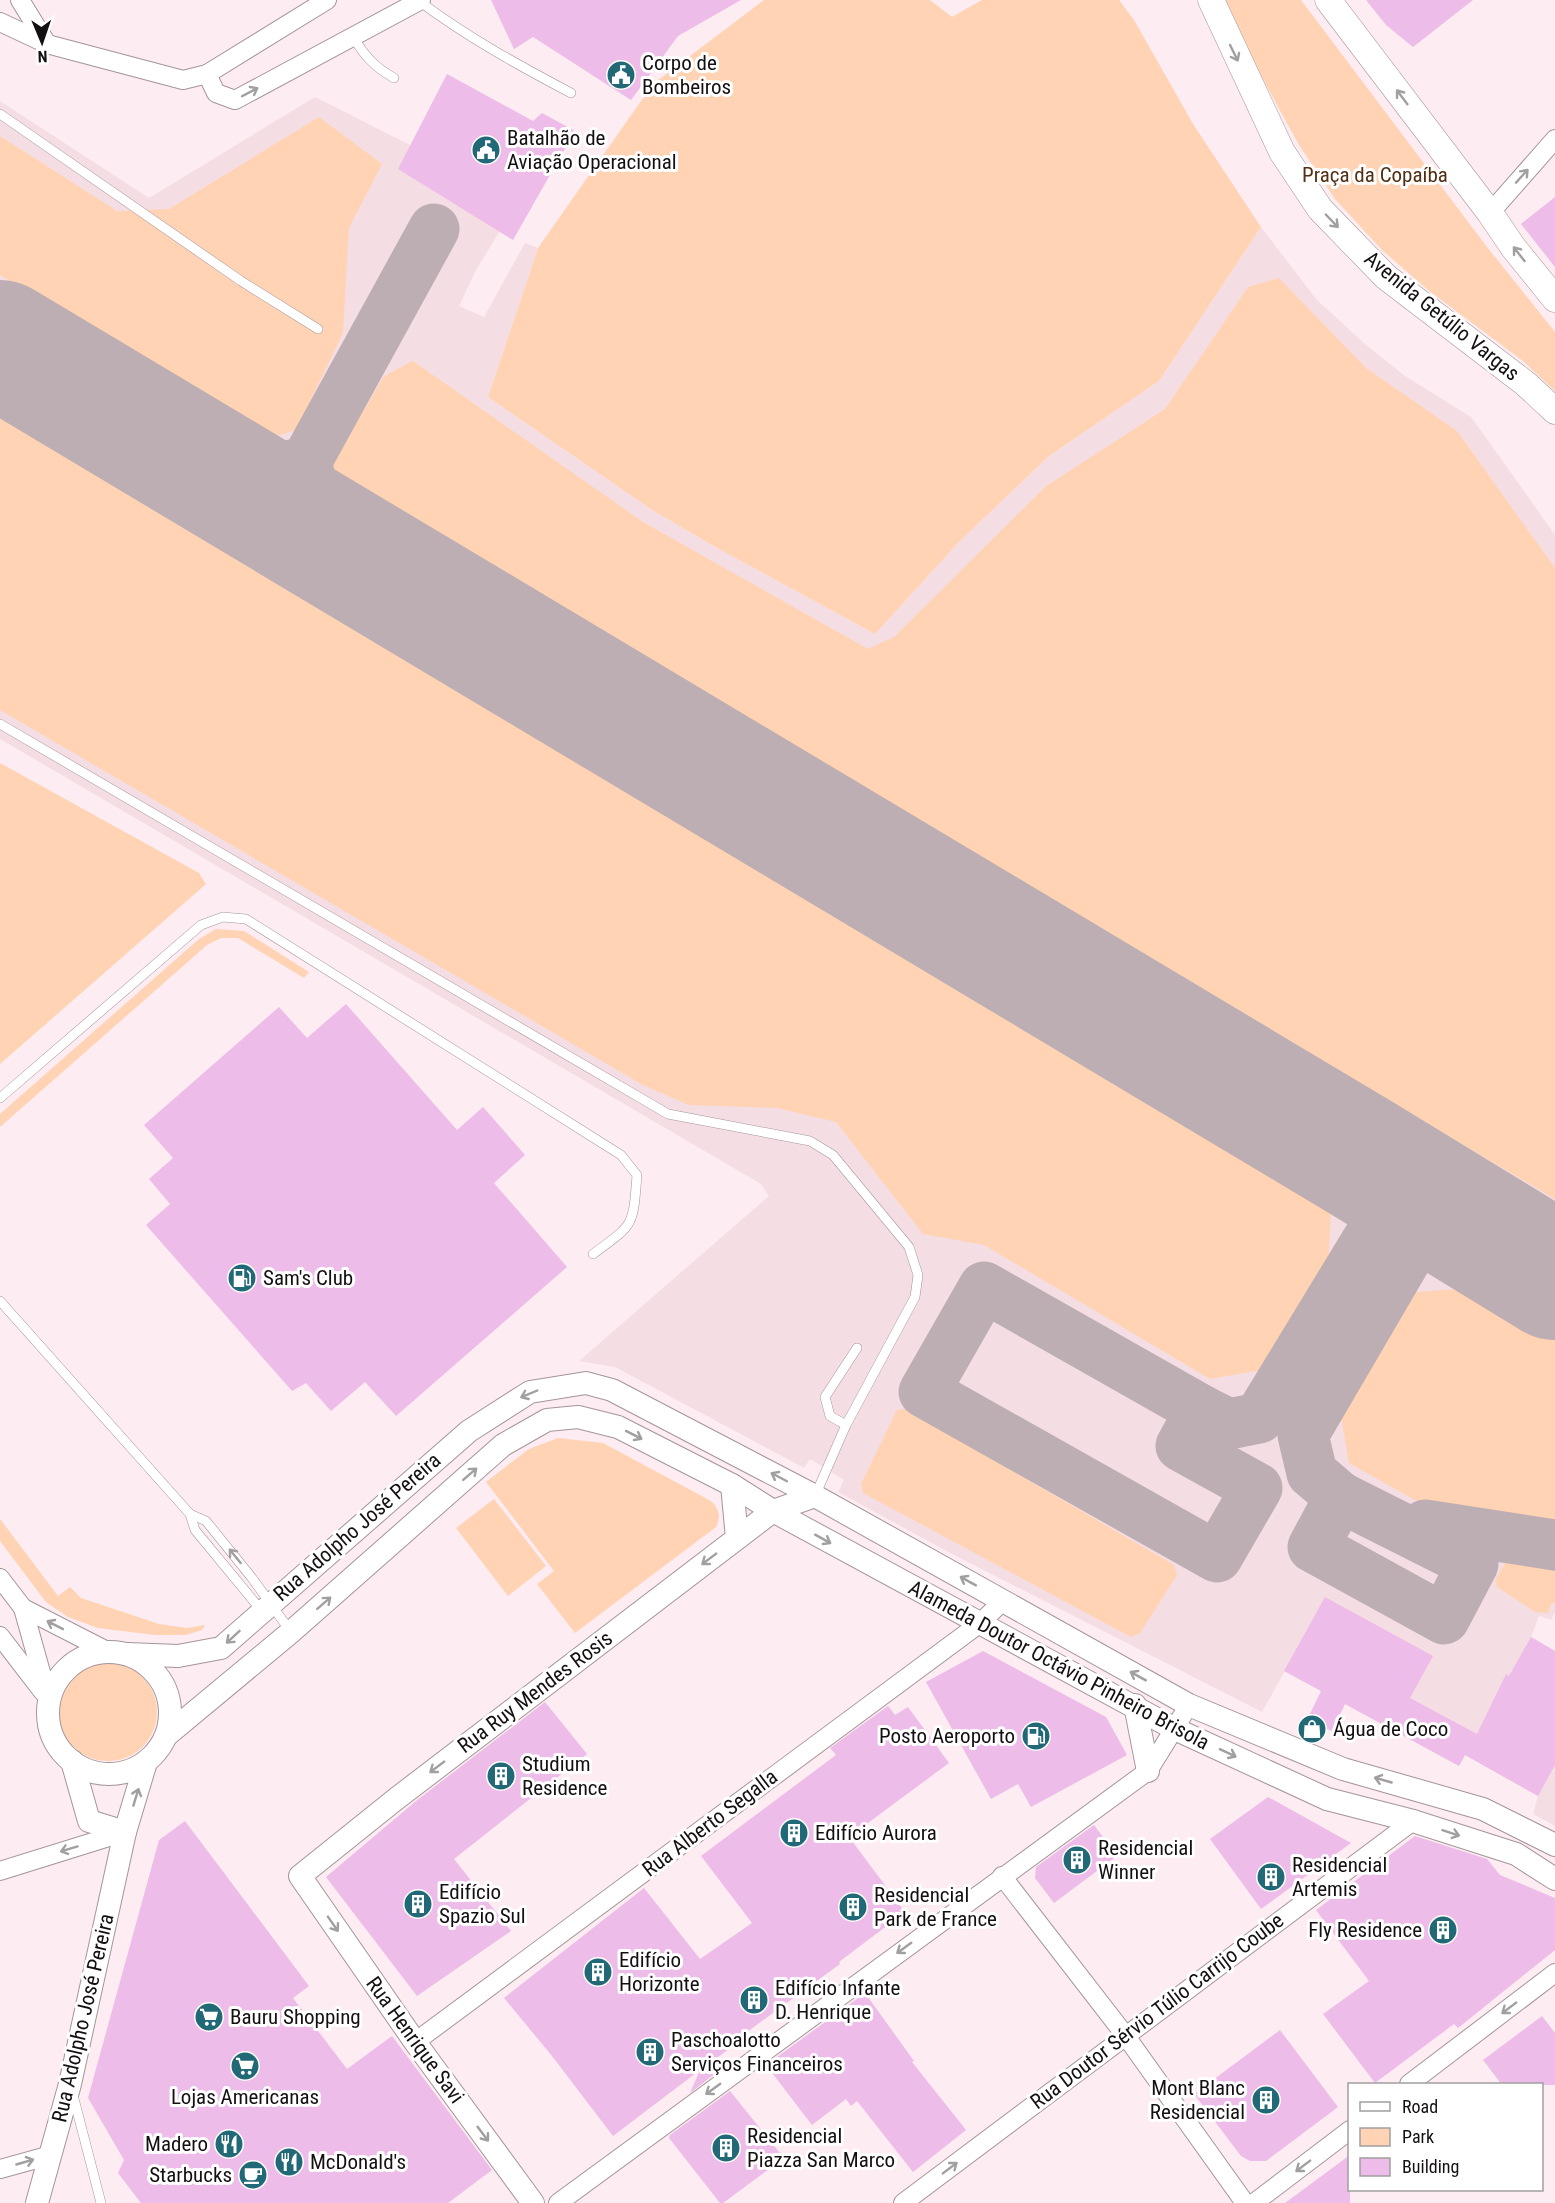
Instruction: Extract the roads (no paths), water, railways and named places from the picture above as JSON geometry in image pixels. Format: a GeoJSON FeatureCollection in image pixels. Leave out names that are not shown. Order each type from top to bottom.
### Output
{"type":"FeatureCollection","features":[{"type":"Feature","properties":{"kind":"main road","name":"Avenida Getúlio Vargas"},"geometry":{"type":"LineString","coordinates":[[1210,0],[1282,152],[1320,209],[1386,277],[1526,384],[1555,411]]}},
{"type":"Feature","properties":{"kind":"main road"},"geometry":{"type":"LineString","coordinates":[[1328,0],[1490,213],[1513,247],[1555,299]]}},
{"type":"Feature","properties":{"kind":"street"},"geometry":{"type":"LineString","coordinates":[[21,0],[47,44]]}},
{"type":"Feature","properties":{"kind":"street"},"geometry":{"type":"LineString","coordinates":[[0,22],[47,44],[183,80],[207,74],[327,0]]}},
{"type":"Feature","properties":{"kind":"street"},"geometry":{"type":"LineString","coordinates":[[207,74],[216,93],[235,100],[420,0]]}},
{"type":"Feature","properties":{"kind":"street"},"geometry":{"type":"LineString","coordinates":[[1490,213],[1555,139]]}},
{"type":"Feature","properties":{"kind":"street","name":"Alameda Doutor Octávio Pinheiro Brisola"},"geometry":{"type":"LineString","coordinates":[[586,1383],[612,1390],[815,1496],[1189,1705],[1343,1769],[1483,1809],[1555,1845]]}},
{"type":"Feature","properties":{"kind":"street","name":"Rua Adolpho José Pereira"},"geometry":{"type":"LineString","coordinates":[[117,1652],[178,1656],[221,1648],[266,1606],[469,1431],[530,1392],[586,1383]]}},
{"type":"Feature","properties":{"kind":"street","name":"Alameda Doutor Octávio Pinheiro Brisola"},"geometry":{"type":"LineString","coordinates":[[578,1417],[618,1427],[732,1485],[773,1511],[979,1624],[1135,1705],[1175,1729],[1327,1799],[1413,1821],[1516,1854],[1555,1879]]}},
{"type":"Feature","properties":{"kind":"street","name":"Rua Adolpho José Pereira"},"geometry":{"type":"LineString","coordinates":[[167,1735],[291,1632],[503,1445],[547,1420],[578,1417]]}},
{"type":"Feature","properties":{"kind":"street"},"geometry":{"type":"LineString","coordinates":[[732,1485],[737,1538]]}},
{"type":"Feature","properties":{"kind":"street","name":"Rua Ruy Mendes Rosis"},"geometry":{"type":"LineString","coordinates":[[300,1876],[396,1798],[773,1511],[815,1496]]}},
{"type":"Feature","properties":{"kind":"street"},"geometry":{"type":"LineString","coordinates":[[0,1578],[23,1608],[49,1701]]}},
{"type":"Feature","properties":{"kind":"street","name":"Rua Alberto Segalla"},"geometry":{"type":"LineString","coordinates":[[415,2042],[979,1624],[1003,1601]]}},
{"type":"Feature","properties":{"kind":"street"},"geometry":{"type":"LineString","coordinates":[[23,1608],[117,1652],[145,1662],[159,1677],[169,1695],[171,1715],[167,1735],[159,1750],[146,1762],[129,1771],[109,1774],[89,1771],[72,1761],[60,1750],[52,1736],[48,1720],[49,1701],[55,1683],[68,1667],[86,1656],[117,1652]]}},
{"type":"Feature","properties":{"kind":"street"},"geometry":{"type":"LineString","coordinates":[[0,1636],[49,1701]]}},
{"type":"Feature","properties":{"kind":"street"},"geometry":{"type":"LineString","coordinates":[[1135,1705],[1148,1771]]}},
{"type":"Feature","properties":{"kind":"street"},"geometry":{"type":"LineString","coordinates":[[558,2203],[1148,1771],[1189,1705]]}},
{"type":"Feature","properties":{"kind":"street"},"geometry":{"type":"LineString","coordinates":[[72,1761],[89,1821],[125,1832]]}},
{"type":"Feature","properties":{"kind":"street","name":"Rua Adolpho José Pereira"},"geometry":{"type":"LineString","coordinates":[[38,2203],[70,2084],[125,1832],[146,1762]]}},
{"type":"Feature","properties":{"kind":"street"},"geometry":{"type":"LineString","coordinates":[[1327,1799],[1330,1784],[1343,1769]]}},
{"type":"Feature","properties":{"kind":"street","name":"Rua Doutor Sérvio Túlio Carrijo Coube"},"geometry":{"type":"LineString","coordinates":[[903,2203],[1413,1821]]}},
{"type":"Feature","properties":{"kind":"street"},"geometry":{"type":"LineString","coordinates":[[0,1871],[125,1832]]}},
{"type":"Feature","properties":{"kind":"street","name":"Rua Henrique Savi"},"geometry":{"type":"LineString","coordinates":[[300,1876],[415,2042],[533,2203]]}},
{"type":"Feature","properties":{"kind":"street"},"geometry":{"type":"LineString","coordinates":[[1002,1876],[1125,2035],[1245,2203]]}},
{"type":"Feature","properties":{"kind":"street"},"geometry":{"type":"LineString","coordinates":[[1412,2083],[1555,1973]]}},
{"type":"Feature","properties":{"kind":"street"},"geometry":{"type":"LineString","coordinates":[[1254,2203],[1348,2132]]}},
{"type":"Feature","properties":{"kind":"street"},"geometry":{"type":"LineString","coordinates":[[0,2169],[51,2155]]}},
{"type":"Feature","properties":{"kind":"lane"},"geometry":{"type":"LineString","coordinates":[[420,0],[444,20],[507,59],[571,93]]}},
{"type":"Feature","properties":{"kind":"lane"},"geometry":{"type":"LineString","coordinates":[[353,37],[376,68],[394,78]]}},
{"type":"Feature","properties":{"kind":"lane"},"geometry":{"type":"LineString","coordinates":[[0,114],[240,281],[318,329]]}},
{"type":"Feature","properties":{"kind":"lane"},"geometry":{"type":"LineString","coordinates":[[0,724],[668,1114],[810,1141],[833,1155],[909,1247],[918,1275],[915,1297],[846,1425],[815,1496]]}},
{"type":"Feature","properties":{"kind":"lane"},"geometry":{"type":"LineString","coordinates":[[0,1098],[201,925],[223,916],[246,919],[621,1155],[637,1175],[634,1214],[626,1229],[593,1254]]}},
{"type":"Feature","properties":{"kind":"lane"},"geometry":{"type":"LineString","coordinates":[[0,1301],[190,1514],[206,1521],[266,1606],[291,1632]]}},
{"type":"Feature","properties":{"kind":"lane"},"geometry":{"type":"LineString","coordinates":[[846,1425],[830,1416],[825,1397],[857,1348]]}},
{"type":"Feature","properties":{"kind":"lane"},"geometry":{"type":"LineString","coordinates":[[70,2084],[101,2203]]}},
{"type":"Feature","properties":{"kind":"place","name":"Corpo de Bombeiros"},"geometry":{"type":"Point","coordinates":[621,75]}},
{"type":"Feature","properties":{"kind":"place","name":"Batalhão de Aviação Operacional"},"geometry":{"type":"Point","coordinates":[486,150]}},
{"type":"Feature","properties":{"kind":"place","name":"Sam's Club"},"geometry":{"type":"Point","coordinates":[242,1278]}},
{"type":"Feature","properties":{"kind":"place","name":"Água de Coco"},"geometry":{"type":"Point","coordinates":[1312,1729]}},
{"type":"Feature","properties":{"kind":"place","name":"Posto Aeroporto"},"geometry":{"type":"Point","coordinates":[1036,1736]}},
{"type":"Feature","properties":{"kind":"place","name":"Studium Residence"},"geometry":{"type":"Point","coordinates":[501,1776]}},
{"type":"Feature","properties":{"kind":"place","name":"Edifício Aurora"},"geometry":{"type":"Point","coordinates":[794,1833]}},
{"type":"Feature","properties":{"kind":"place","name":"Residencial Winner"},"geometry":{"type":"Point","coordinates":[1077,1860]}},
{"type":"Feature","properties":{"kind":"place","name":"Residencial Artemis"},"geometry":{"type":"Point","coordinates":[1271,1877]}},
{"type":"Feature","properties":{"kind":"place","name":"Edifício Spazio Sul"},"geometry":{"type":"Point","coordinates":[418,1904]}},
{"type":"Feature","properties":{"kind":"place","name":"Residencial Park de France"},"geometry":{"type":"Point","coordinates":[853,1907]}},
{"type":"Feature","properties":{"kind":"place","name":"Fly Residence"},"geometry":{"type":"Point","coordinates":[1443,1930]}},
{"type":"Feature","properties":{"kind":"place","name":"Edifício Horizonte"},"geometry":{"type":"Point","coordinates":[598,1972]}},
{"type":"Feature","properties":{"kind":"place","name":"Edifício Infante D. Henrique"},"geometry":{"type":"Point","coordinates":[754,2000]}},
{"type":"Feature","properties":{"kind":"place","name":"Bauru Shopping"},"geometry":{"type":"Point","coordinates":[209,2017]}},
{"type":"Feature","properties":{"kind":"place","name":"Paschoalotto Serviços Financeiros"},"geometry":{"type":"Point","coordinates":[650,2052]}},
{"type":"Feature","properties":{"kind":"place","name":"Lojas Americanas"},"geometry":{"type":"Point","coordinates":[245,2066]}},
{"type":"Feature","properties":{"kind":"place","name":"Mont Blanc Residencial"},"geometry":{"type":"Point","coordinates":[1266,2100]}},
{"type":"Feature","properties":{"kind":"place","name":"Madero"},"geometry":{"type":"Point","coordinates":[229,2144]}},
{"type":"Feature","properties":{"kind":"place","name":"Residencial Piazza San Marco"},"geometry":{"type":"Point","coordinates":[726,2148]}},
{"type":"Feature","properties":{"kind":"place","name":"McDonald's"},"geometry":{"type":"Point","coordinates":[289,2162]}},
{"type":"Feature","properties":{"kind":"place","name":"Starbucks"},"geometry":{"type":"Point","coordinates":[253,2175]}},
{"type":"Feature","properties":{"kind":"park label","name":"Praça da Copaíba"},"geometry":{"type":"Point","coordinates":[1375,175]}}]}
